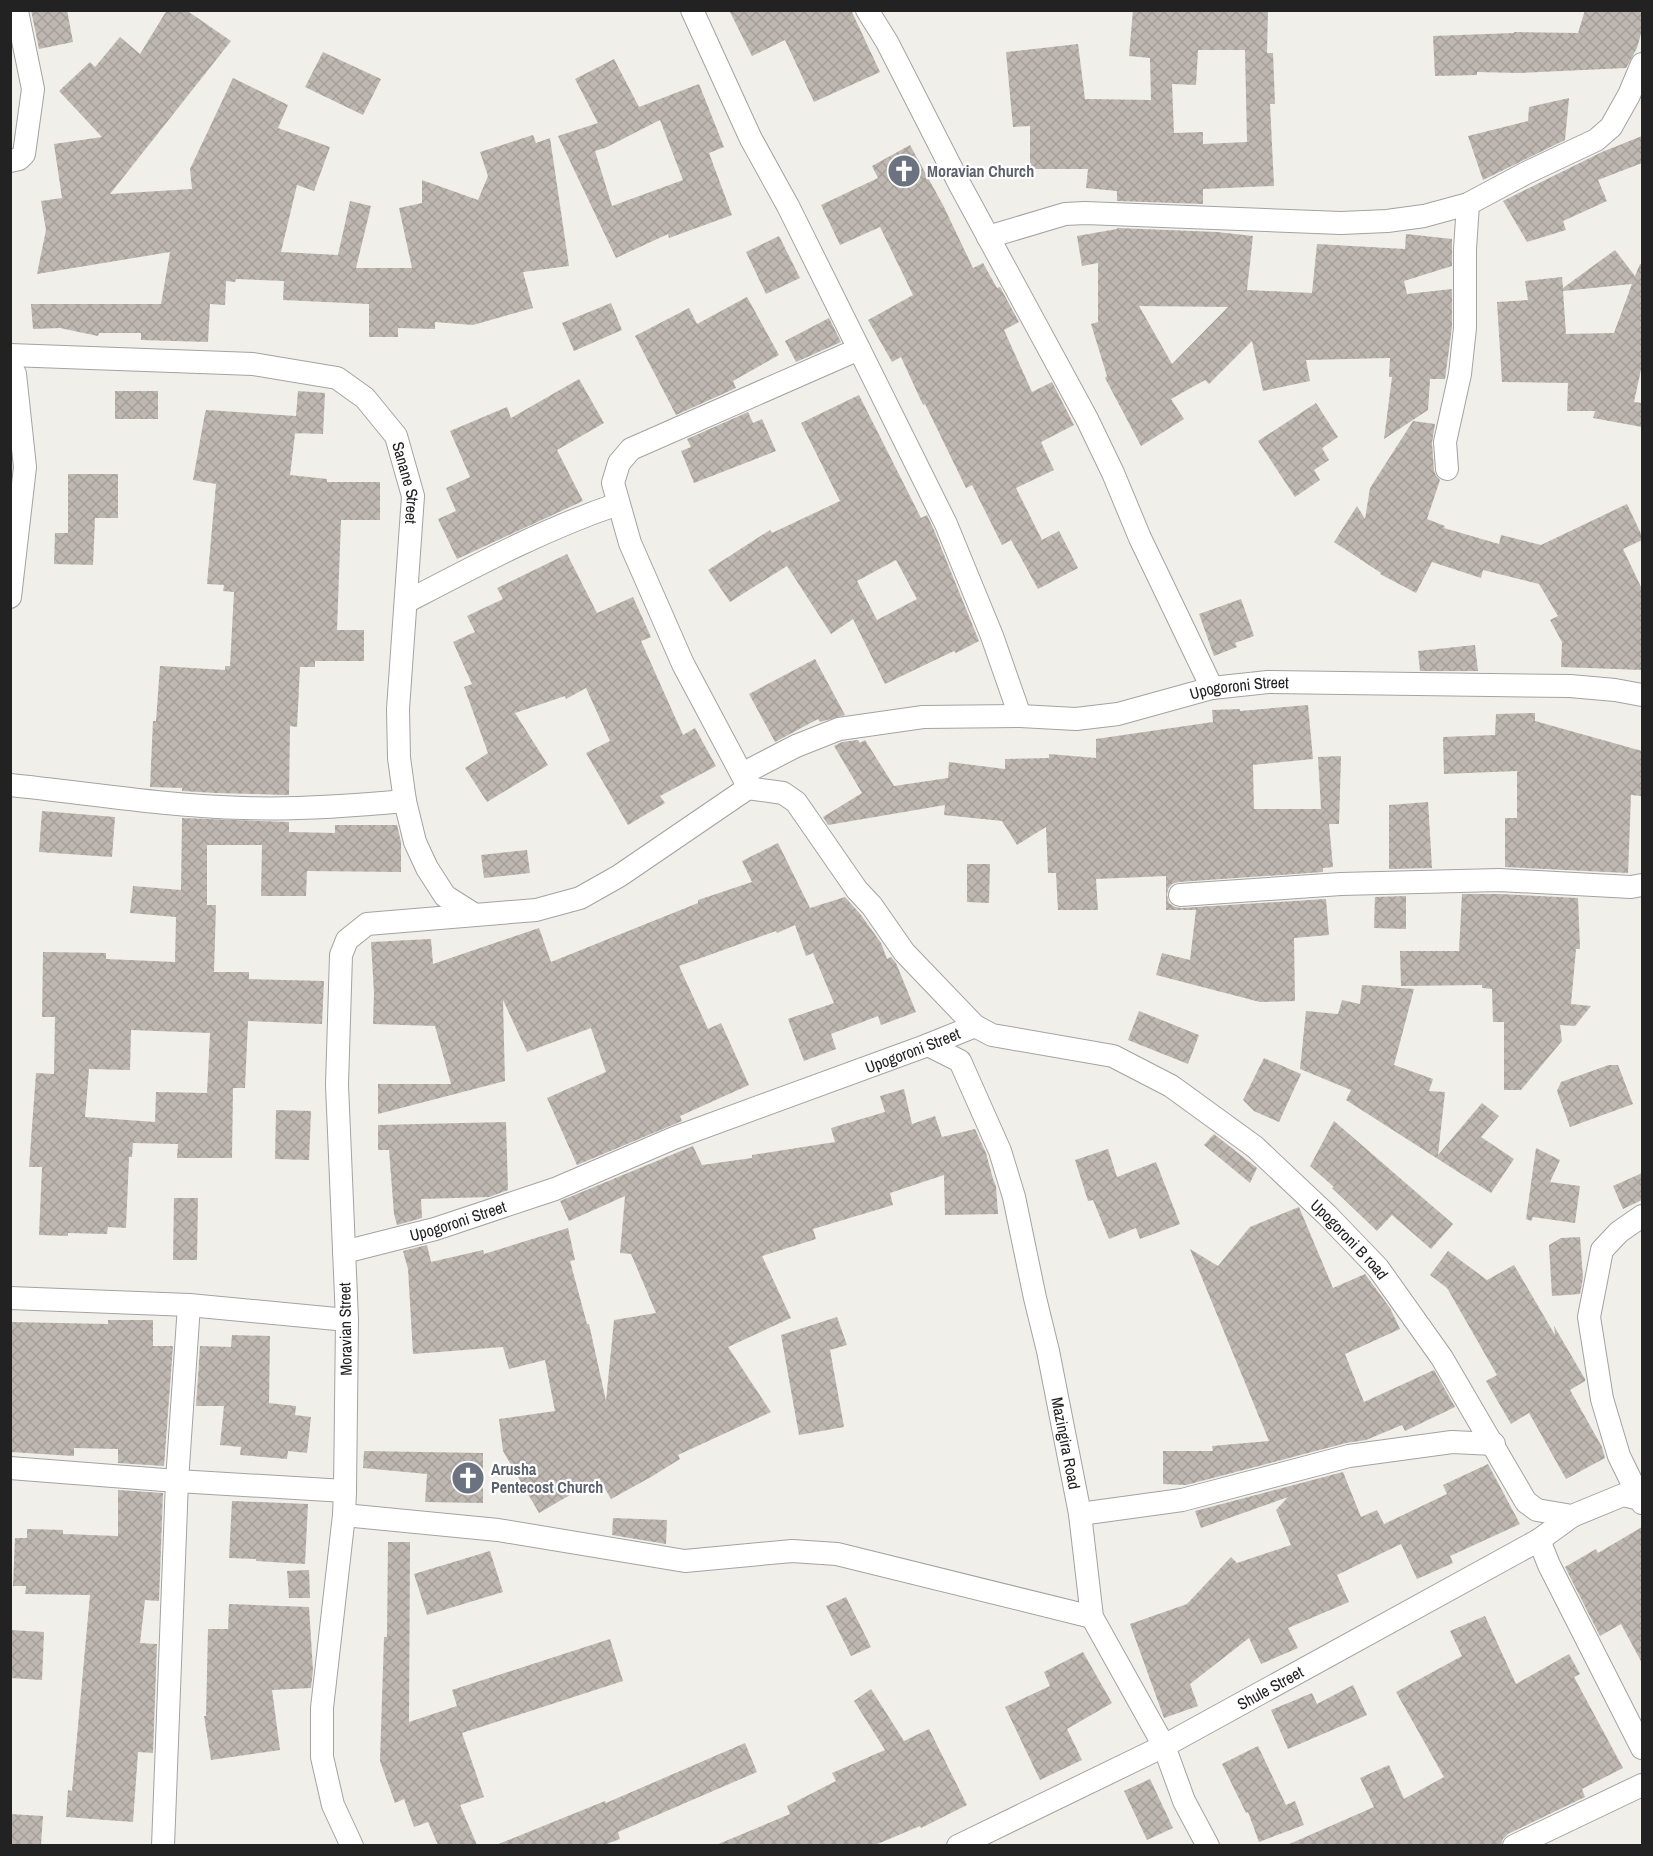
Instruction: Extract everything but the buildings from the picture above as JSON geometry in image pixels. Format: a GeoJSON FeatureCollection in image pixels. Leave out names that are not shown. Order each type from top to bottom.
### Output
{"type":"FeatureCollection","features":[{"type":"Feature","properties":{"kind":"street"},"geometry":{"type":"LineString","coordinates":[[692,10],[751,139],[788,206],[946,524],[992,636],[1020,716]]}},
{"type":"Feature","properties":{"kind":"street"},"geometry":{"type":"LineString","coordinates":[[867,10],[1087,418],[1140,538],[1212,688]]}},
{"type":"Feature","properties":{"kind":"street"},"geometry":{"type":"LineString","coordinates":[[10,161],[24,154],[33,89],[17,11]]}},
{"type":"Feature","properties":{"kind":"street"},"geometry":{"type":"LineString","coordinates":[[988,237],[1045,219],[1075,214],[1147,214],[1341,223],[1387,221],[1424,216],[1468,204],[1526,173],[1596,141],[1611,127],[1629,95],[1642,64]]}},
{"type":"Feature","properties":{"kind":"street"},"geometry":{"type":"LineString","coordinates":[[1447,469],[1445,442],[1460,374],[1465,328],[1468,204]]}},
{"type":"Feature","properties":{"kind":"street"},"geometry":{"type":"LineString","coordinates":[[745,781],[683,664],[655,602],[630,543],[613,483],[619,463],[631,449],[859,349]]}},
{"type":"Feature","properties":{"kind":"street","name":"Sanane Street"},"geometry":{"type":"LineString","coordinates":[[10,355],[253,364],[337,378],[365,398],[396,436],[412,496],[398,709],[399,758],[405,801],[415,842],[427,868],[445,896],[475,915]]}},
{"type":"Feature","properties":{"kind":"street"},"geometry":{"type":"LineString","coordinates":[[10,364],[15,374],[25,467],[13,547],[10,597]]}},
{"type":"Feature","properties":{"kind":"street"},"geometry":{"type":"LineString","coordinates":[[405,603],[531,538],[584,515],[618,504]]}},
{"type":"Feature","properties":{"kind":"street","name":"Upogoroni Street"},"geometry":{"type":"LineString","coordinates":[[475,915],[536,910],[580,898],[619,876],[695,823],[745,781],[796,746],[839,729],[923,717],[1020,716],[1076,719],[1118,714],[1212,688],[1268,682],[1570,686],[1642,695]]}},
{"type":"Feature","properties":{"kind":"street","name":"Upogoroni Street"},"geometry":{"type":"LineString","coordinates":[[344,1252],[435,1229],[555,1189],[674,1138],[975,1026],[904,952],[872,906],[857,890],[796,802],[783,793],[745,781]]}},
{"type":"Feature","properties":{"kind":"street"},"geometry":{"type":"LineString","coordinates":[[10,785],[186,805],[245,808],[339,806],[405,801]]}},
{"type":"Feature","properties":{"kind":"street"},"geometry":{"type":"LineString","coordinates":[[1180,895],[1341,884],[1499,880],[1631,887],[1642,885]]}},
{"type":"Feature","properties":{"kind":"street","name":"Moravian Street"},"geometry":{"type":"LineString","coordinates":[[352,1845],[333,1804],[322,1758],[322,1708],[345,1491],[347,1320],[337,1085],[341,955],[347,940],[367,924],[475,915]]}},
{"type":"Feature","properties":{"kind":"street","name":"Upogoroni B road"},"geometry":{"type":"LineString","coordinates":[[975,1026],[992,1035],[1113,1056],[1171,1086],[1255,1147],[1327,1215],[1378,1268],[1442,1358],[1494,1444],[1526,1503],[1537,1510],[1572,1516]]}},
{"type":"Feature","properties":{"kind":"street","name":"Mazingira Road"},"geometry":{"type":"LineString","coordinates":[[928,1045],[960,1061],[1000,1151],[1014,1197],[1080,1514],[1092,1617],[1164,1746],[1184,1801],[1208,1845]]}},
{"type":"Feature","properties":{"kind":"street"},"geometry":{"type":"LineString","coordinates":[[1642,1216],[1619,1232],[1602,1250],[1589,1317],[1602,1398],[1619,1456],[1642,1500]]}},
{"type":"Feature","properties":{"kind":"street"},"geometry":{"type":"LineString","coordinates":[[10,1298],[189,1305],[347,1320]]}},
{"type":"Feature","properties":{"kind":"street"},"geometry":{"type":"LineString","coordinates":[[163,1845],[177,1481],[189,1305]]}},
{"type":"Feature","properties":{"kind":"street"},"geometry":{"type":"LineString","coordinates":[[1080,1514],[1182,1500],[1349,1456],[1452,1442],[1494,1444]]}},
{"type":"Feature","properties":{"kind":"street"},"geometry":{"type":"LineString","coordinates":[[10,1468],[345,1491]]}},
{"type":"Feature","properties":{"kind":"street"},"geometry":{"type":"LineString","coordinates":[[1572,1516],[1623,1496],[1642,1500]]}},
{"type":"Feature","properties":{"kind":"street"},"geometry":{"type":"LineString","coordinates":[[344,1515],[498,1530],[685,1561],[792,1551],[837,1554],[1092,1617]]}},
{"type":"Feature","properties":{"kind":"street","name":"Shule Street"},"geometry":{"type":"LineString","coordinates":[[958,1845],[1164,1746],[1539,1540],[1572,1516]]}},
{"type":"Feature","properties":{"kind":"street"},"geometry":{"type":"LineString","coordinates":[[1539,1540],[1549,1565],[1642,1748]]}},
{"type":"Feature","properties":{"kind":"street"},"geometry":{"type":"LineString","coordinates":[[1514,1845],[1642,1785]]}},
{"type":"Feature","properties":{"kind":"place","name":"Moravian Church"},"geometry":{"type":"Point","coordinates":[904,171]}},
{"type":"Feature","properties":{"kind":"place","name":"Arusha Pentecost Church"},"geometry":{"type":"Point","coordinates":[468,1478]}}]}
